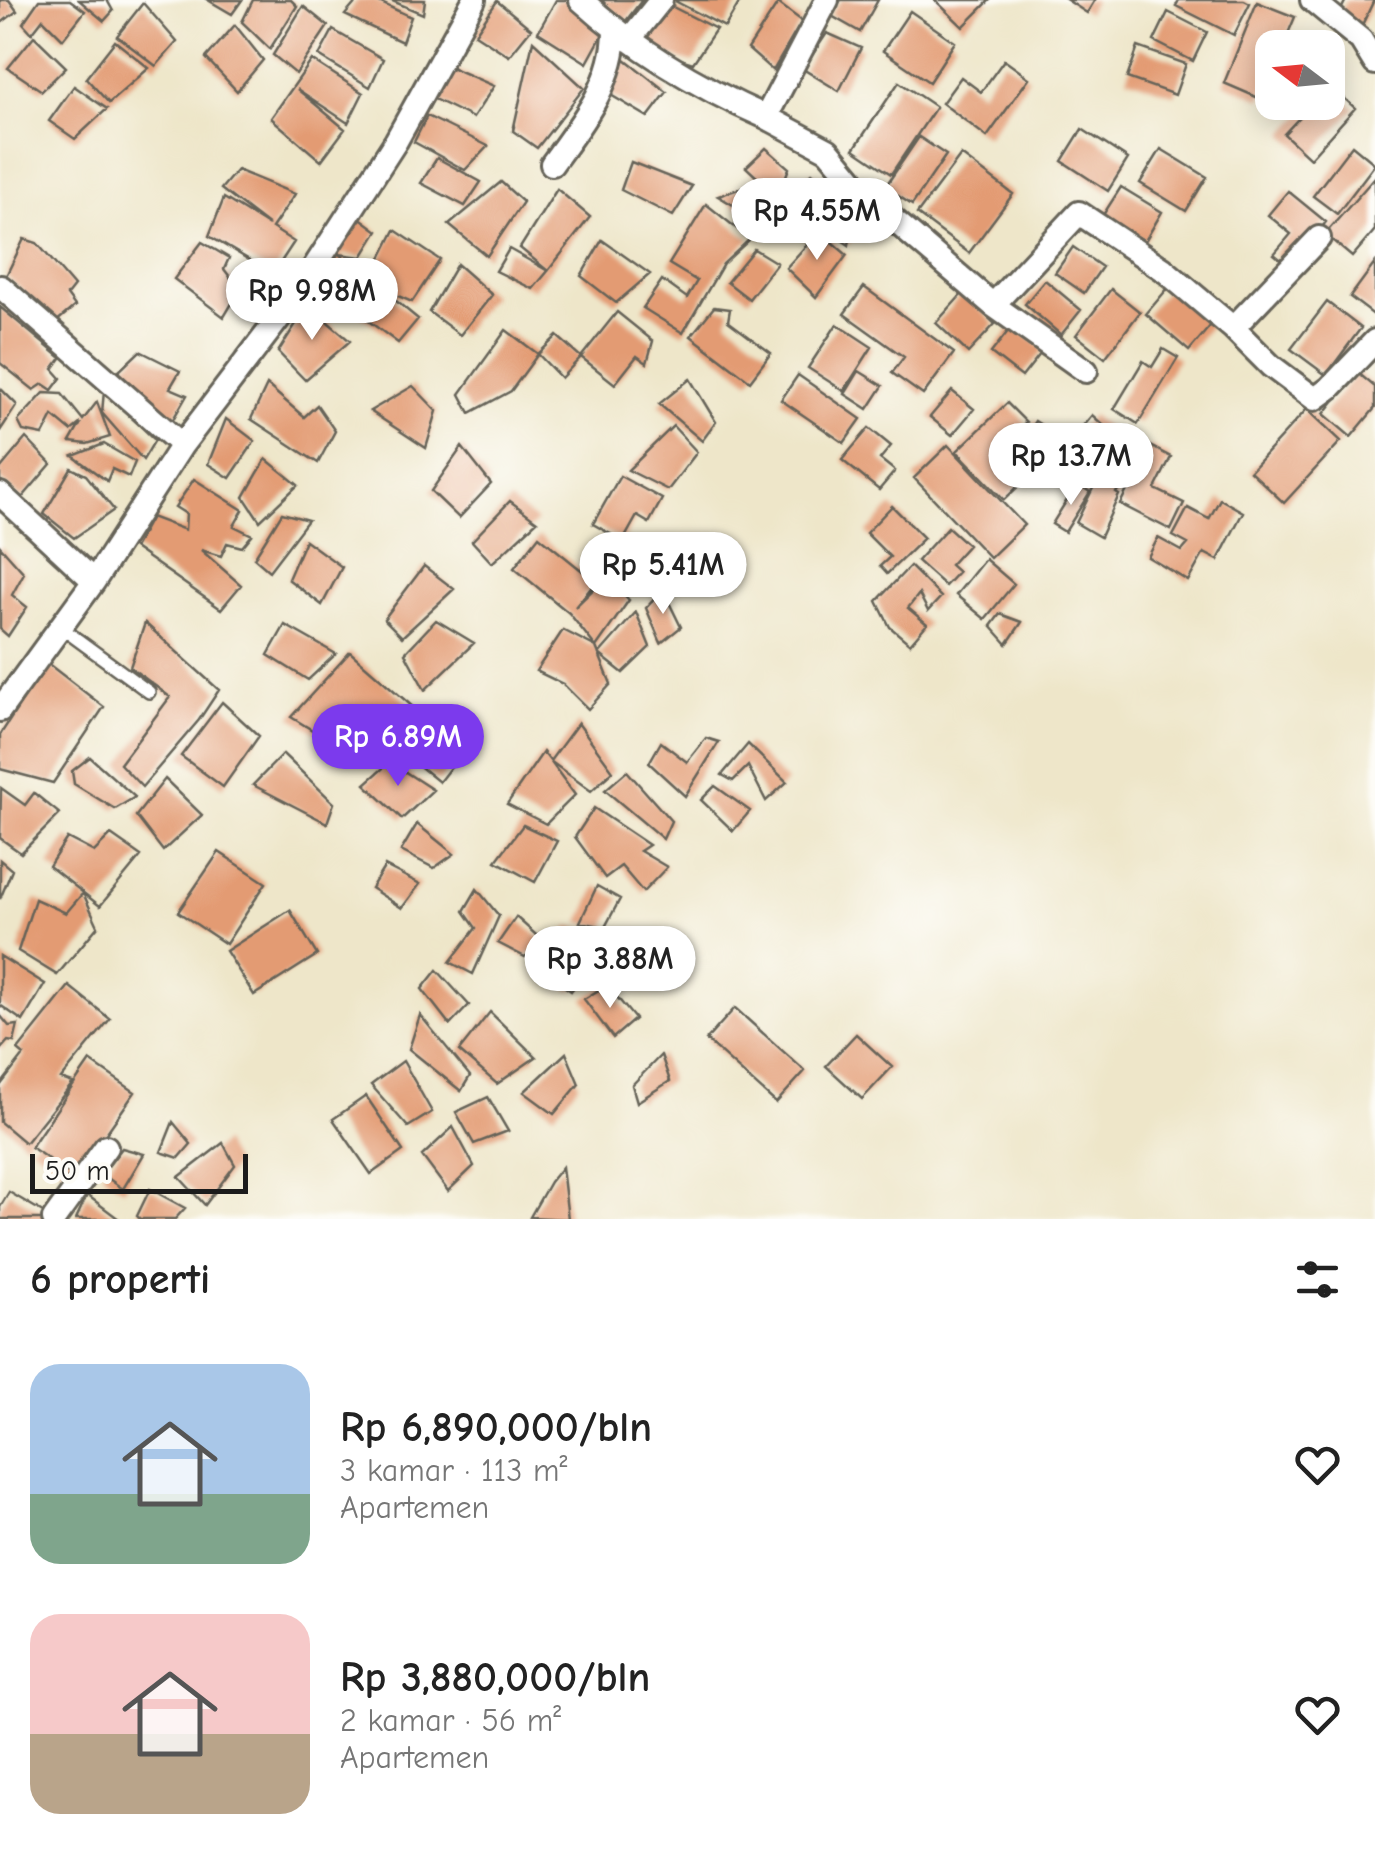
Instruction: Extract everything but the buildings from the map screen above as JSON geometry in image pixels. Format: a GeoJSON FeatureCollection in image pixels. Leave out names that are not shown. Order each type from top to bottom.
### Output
{"type":"FeatureCollection","features":[{"type":"Feature","properties":{"kind":"street"},"geometry":{"type":"LineString","coordinates":[[0,710],[94,580],[182,445],[305,281],[396,141],[474,0]]}},
{"type":"Feature","properties":{"kind":"street"},"geometry":{"type":"LineString","coordinates":[[581,0],[622,35],[718,96],[828,150],[866,197],[993,304],[1086,371]]}},
{"type":"Feature","properties":{"kind":"street"},"geometry":{"type":"LineString","coordinates":[[552,164],[586,117],[622,35],[662,0]]}},
{"type":"Feature","properties":{"kind":"street"},"geometry":{"type":"LineString","coordinates":[[766,117],[827,0]]}},
{"type":"Feature","properties":{"kind":"street"},"geometry":{"type":"LineString","coordinates":[[1312,0],[1360,40],[1375,63]]}},
{"type":"Feature","properties":{"kind":"street"},"geometry":{"type":"LineString","coordinates":[[1360,40],[1375,21]]}},
{"type":"Feature","properties":{"kind":"street"},"geometry":{"type":"LineString","coordinates":[[993,304],[1079,212],[1163,269],[1234,328],[1271,366],[1315,399],[1375,341]]}},
{"type":"Feature","properties":{"kind":"street"},"geometry":{"type":"LineString","coordinates":[[1234,328],[1319,238]]}},
{"type":"Feature","properties":{"kind":"street"},"geometry":{"type":"LineString","coordinates":[[1,287],[182,445]]}},
{"type":"Feature","properties":{"kind":"street"},"geometry":{"type":"LineString","coordinates":[[0,494],[94,580]]}},
{"type":"Feature","properties":{"kind":"street"},"geometry":{"type":"LineString","coordinates":[[54,1219],[106,1147]]}},
{"type":"Feature","properties":{"kind":"lane"},"geometry":{"type":"LineString","coordinates":[[59,626],[149,692]]}}]}
